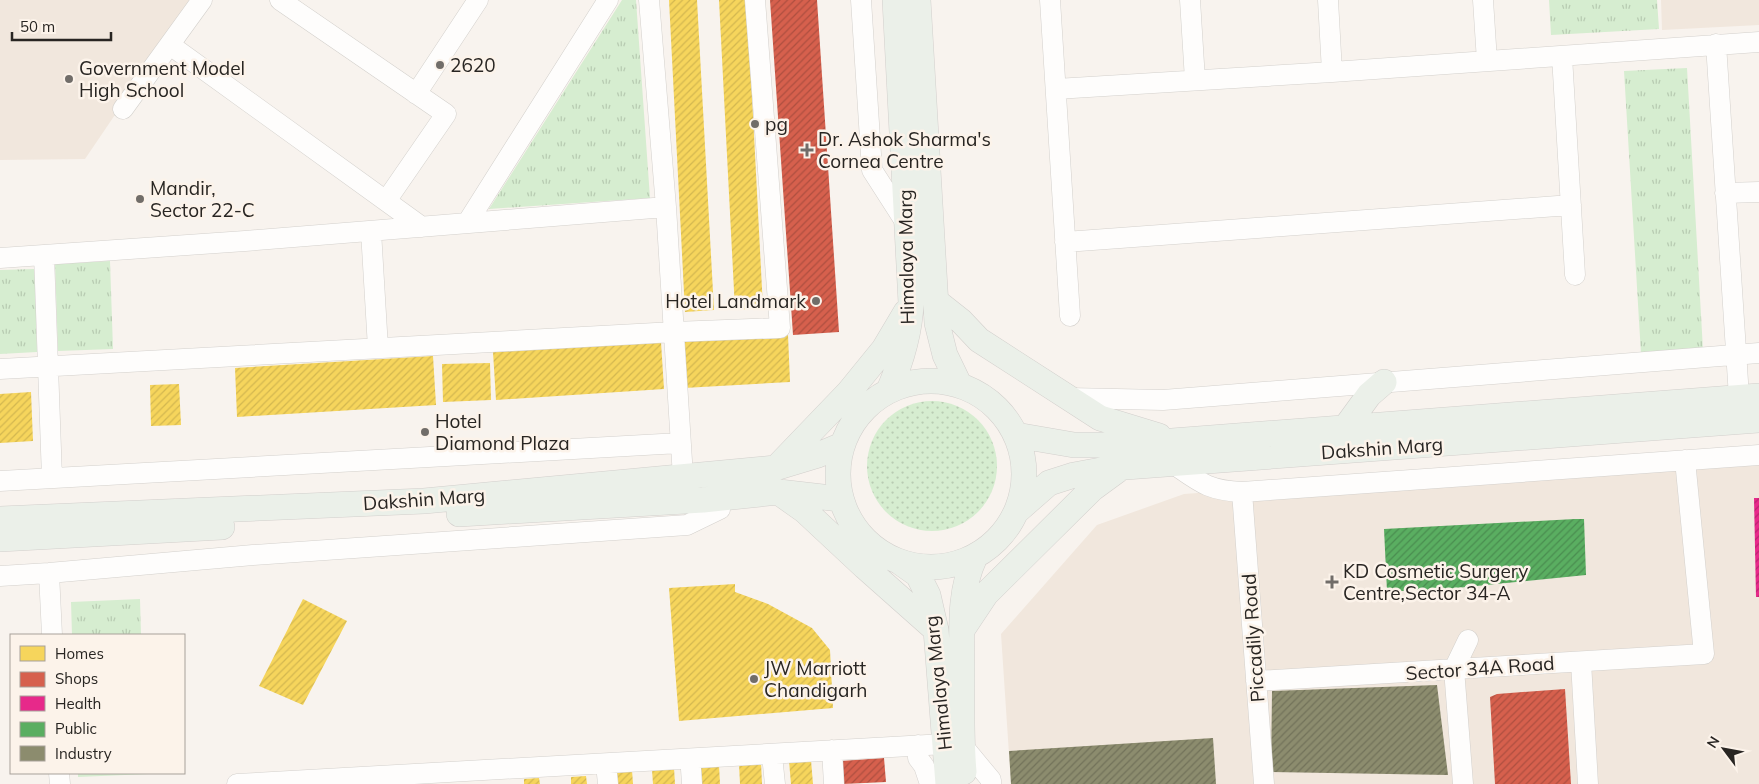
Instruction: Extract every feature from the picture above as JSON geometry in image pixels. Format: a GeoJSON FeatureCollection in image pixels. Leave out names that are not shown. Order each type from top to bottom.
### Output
{"type":"FeatureCollection","features":[{"type":"Feature","properties":{"kind":"main road","name":"Himalaya Marg"},"geometry":{"type":"LineString","coordinates":[[889,390],[902,356],[910,321],[911,303],[895,0]]}},
{"type":"Feature","properties":{"kind":"main road","name":"Himalaya Marg"},"geometry":{"type":"LineString","coordinates":[[918,0],[937,323],[945,354],[959,384]]}},
{"type":"Feature","properties":{"kind":"main road"},"geometry":{"type":"LineString","coordinates":[[937,302],[961,321],[979,340],[1100,418],[1173,452]]}},
{"type":"Feature","properties":{"kind":"main road"},"geometry":{"type":"LineString","coordinates":[[911,303],[884,348],[777,480],[805,511],[936,630]]}},
{"type":"Feature","properties":{"kind":"main road"},"geometry":{"type":"LineString","coordinates":[[936,380],[959,384],[983,395],[1002,413],[1016,435],[1024,460],[1024,486],[1017,511],[1007,529],[992,545],[975,557],[951,566],[926,568],[901,563],[880,554],[863,539],[849,520],[840,499],[838,481],[838,463],[842,445],[853,423],[868,404],[889,390],[911,382],[936,380]]}},
{"type":"Feature","properties":{"kind":"main road"},"geometry":{"type":"LineString","coordinates":[[1345,428],[1369,395],[1384,382]]}},
{"type":"Feature","properties":{"kind":"main road","name":"Dakshin Marg"},"geometry":{"type":"LineString","coordinates":[[1017,511],[1049,483],[1074,475],[1120,468],[1173,452],[1345,428],[1749,397]]}},
{"type":"Feature","properties":{"kind":"main road","name":"Dakshin Marg"},"geometry":{"type":"LineString","coordinates":[[1016,435],[1074,446],[1120,445],[1173,452],[1759,420]]}},
{"type":"Feature","properties":{"kind":"main road","name":"Dakshin Marg"},"geometry":{"type":"LineString","coordinates":[[0,538],[702,500],[777,480],[818,455],[842,445]]}},
{"type":"Feature","properties":{"kind":"main road"},"geometry":{"type":"LineString","coordinates":[[962,630],[986,594],[1092,489],[1120,468]]}},
{"type":"Feature","properties":{"kind":"main road","name":"Dakshin Marg"},"geometry":{"type":"LineString","coordinates":[[0,519],[424,501],[683,477],[777,480],[840,499]]}},
{"type":"Feature","properties":{"kind":"main road","name":"Himalaya Marg"},"geometry":{"type":"LineString","coordinates":[[948,784],[953,745],[963,597],[969,570],[975,557]]}},
{"type":"Feature","properties":{"kind":"main road","name":"Himalaya Marg"},"geometry":{"type":"LineString","coordinates":[[901,563],[918,575],[928,595],[936,630],[953,745],[964,784]]}},
{"type":"Feature","properties":{"kind":"street"},"geometry":{"type":"LineString","coordinates":[[123,109],[202,0]]}},
{"type":"Feature","properties":{"kind":"street"},"geometry":{"type":"LineString","coordinates":[[467,223],[608,0]]}},
{"type":"Feature","properties":{"kind":"street"},"geometry":{"type":"LineString","coordinates":[[649,0],[666,207],[683,477]]}},
{"type":"Feature","properties":{"kind":"street"},"geometry":{"type":"LineString","coordinates":[[0,368],[780,328],[755,0]]}},
{"type":"Feature","properties":{"kind":"street"},"geometry":{"type":"LineString","coordinates":[[862,0],[872,170],[906,223]]}},
{"type":"Feature","properties":{"kind":"street"},"geometry":{"type":"LineString","coordinates":[[1050,0],[1070,316]]}},
{"type":"Feature","properties":{"kind":"street"},"geometry":{"type":"LineString","coordinates":[[1190,0],[1195,80]]}},
{"type":"Feature","properties":{"kind":"street"},"geometry":{"type":"LineString","coordinates":[[1328,0],[1332,72]]}},
{"type":"Feature","properties":{"kind":"street"},"geometry":{"type":"LineString","coordinates":[[1483,0],[1487,60]]}},
{"type":"Feature","properties":{"kind":"street"},"geometry":{"type":"LineString","coordinates":[[416,94],[476,1]]}},
{"type":"Feature","properties":{"kind":"street"},"geometry":{"type":"LineString","coordinates":[[290,3],[446,114],[386,201]]}},
{"type":"Feature","properties":{"kind":"street"},"geometry":{"type":"LineString","coordinates":[[1056,89],[1759,42]]}},
{"type":"Feature","properties":{"kind":"street"},"geometry":{"type":"LineString","coordinates":[[1716,44],[1736,354],[1749,397]]}},
{"type":"Feature","properties":{"kind":"street"},"geometry":{"type":"LineString","coordinates":[[170,45],[422,227]]}},
{"type":"Feature","properties":{"kind":"street"},"geometry":{"type":"LineString","coordinates":[[1562,56],[1575,276]]}},
{"type":"Feature","properties":{"kind":"street"},"geometry":{"type":"LineString","coordinates":[[1726,193],[1759,192]]}},
{"type":"Feature","properties":{"kind":"street"},"geometry":{"type":"LineString","coordinates":[[1065,242],[1571,205]]}},
{"type":"Feature","properties":{"kind":"street"},"geometry":{"type":"LineString","coordinates":[[1,254],[44,254],[371,231],[666,207]]}},
{"type":"Feature","properties":{"kind":"street"},"geometry":{"type":"LineString","coordinates":[[371,231],[378,348]]}},
{"type":"Feature","properties":{"kind":"street"},"geometry":{"type":"LineString","coordinates":[[44,254],[52,478]]}},
{"type":"Feature","properties":{"kind":"street"},"geometry":{"type":"LineString","coordinates":[[1069,398],[1163,400],[1759,353]]}},
{"type":"Feature","properties":{"kind":"street"},"geometry":{"type":"LineString","coordinates":[[0,481],[680,443]]}},
{"type":"Feature","properties":{"kind":"street"},"geometry":{"type":"LineString","coordinates":[[1173,452],[1204,485],[1220,491],[1242,492],[1759,455]]}},
{"type":"Feature","properties":{"kind":"street","name":"Sector 34A Road"},"geometry":{"type":"LineString","coordinates":[[1256,681],[1704,654],[1685,460]]}},
{"type":"Feature","properties":{"kind":"street","name":"Piccadily Road"},"geometry":{"type":"LineString","coordinates":[[1242,492],[1264,784]]}},
{"type":"Feature","properties":{"kind":"street"},"geometry":{"type":"LineString","coordinates":[[0,576],[253,555],[686,525],[720,509],[719,497]]}},
{"type":"Feature","properties":{"kind":"street"},"geometry":{"type":"LineString","coordinates":[[49,573],[52,634]]}},
{"type":"Feature","properties":{"kind":"street"},"geometry":{"type":"LineString","coordinates":[[1463,784],[1454,669],[1468,640]]}},
{"type":"Feature","properties":{"kind":"street"},"geometry":{"type":"LineString","coordinates":[[1581,662],[1588,784]]}},
{"type":"Feature","properties":{"kind":"street"},"geometry":{"type":"LineString","coordinates":[[918,745],[918,758],[924,766],[930,784]]}},
{"type":"Feature","properties":{"kind":"street"},"geometry":{"type":"LineString","coordinates":[[237,784],[918,745],[953,745],[991,780],[991,784]]}},
{"type":"Feature","properties":{"kind":"street"},"geometry":{"type":"LineString","coordinates":[[832,750],[834,784]]}},
{"type":"Feature","properties":{"kind":"shaded area","name":"Government Model High School"},"geometry":{"type":"Polygon","coordinates":[[[0,0],[193,0],[85,159],[0,160],[0,0]]]}},
{"type":"Feature","properties":{"kind":"shaded area"},"geometry":{"type":"Polygon","coordinates":[[[1661,0],[1759,0],[1759,25],[1662,30],[1661,0]]]}},
{"type":"Feature","properties":{"kind":"shaded area"},"geometry":{"type":"Polygon","coordinates":[[[1759,451],[1759,784],[1011,784],[1001,634],[1097,525],[1184,494],[1759,451]]]}},
{"type":"Feature","properties":{"kind":"green space"},"geometry":{"type":"Polygon","coordinates":[[[622,0],[636,0],[650,198],[489,209],[622,0]]]}},
{"type":"Feature","properties":{"kind":"green space"},"geometry":{"type":"Polygon","coordinates":[[[1549,0],[1657,0],[1659,29],[1551,35],[1549,0]]]}},
{"type":"Feature","properties":{"kind":"green space"},"geometry":{"type":"Polygon","coordinates":[[[1687,68],[1703,350],[1641,354],[1624,71],[1687,68]]]}},
{"type":"Feature","properties":{"kind":"green space"},"geometry":{"type":"Polygon","coordinates":[[[110,261],[113,349],[58,351],[55,264],[110,261]]]}},
{"type":"Feature","properties":{"kind":"green space"},"geometry":{"type":"Polygon","coordinates":[[[35,269],[37,352],[0,354],[0,270],[35,269]]]}},
{"type":"Feature","properties":{"kind":"green space"},"geometry":{"type":"Polygon","coordinates":[[[932,401],[945,402],[957,406],[978,420],[992,441],[996,453],[996,479],[992,491],[978,512],[957,526],[945,530],[932,531],[919,530],[907,526],[886,512],[872,491],[868,479],[867,466],[868,453],[872,441],[886,420],[907,406],[919,402],[932,401]]]}},
{"type":"Feature","properties":{"kind":"green space"},"geometry":{"type":"Polygon","coordinates":[[[140,599],[141,634],[72,634],[71,602],[140,599]]]}},
{"type":"Feature","properties":{"kind":"green space"},"geometry":{"type":"Polygon","coordinates":[[[78,774],[148,774],[78,777],[78,774]]]}},
{"type":"Feature","properties":{"kind":"building: Homes"},"geometry":{"type":"Polygon","coordinates":[[[669,0],[697,0],[714,310],[685,312],[669,0]]]}},
{"type":"Feature","properties":{"kind":"building: Homes"},"geometry":{"type":"Polygon","coordinates":[[[719,0],[747,0],[763,308],[735,310],[719,0]]]}},
{"type":"Feature","properties":{"kind":"building: Homes"},"geometry":{"type":"Polygon","coordinates":[[[788,335],[790,382],[684,388],[682,341],[788,335]]]}},
{"type":"Feature","properties":{"kind":"building: Homes"},"geometry":{"type":"Polygon","coordinates":[[[661,342],[664,389],[496,400],[493,352],[661,342]]]}},
{"type":"Feature","properties":{"kind":"building: Homes"},"geometry":{"type":"Polygon","coordinates":[[[433,356],[436,405],[237,417],[235,368],[433,356]]]}},
{"type":"Feature","properties":{"kind":"building: Homes"},"geometry":{"type":"Polygon","coordinates":[[[490,363],[491,400],[443,402],[442,364],[490,363]]]}},
{"type":"Feature","properties":{"kind":"building: Homes"},"geometry":{"type":"Polygon","coordinates":[[[179,384],[181,425],[151,426],[150,385],[179,384]]]}},
{"type":"Feature","properties":{"kind":"building: Homes"},"geometry":{"type":"Polygon","coordinates":[[[31,392],[33,441],[0,443],[0,394],[31,392]]]}},
{"type":"Feature","properties":{"kind":"building: Homes","name":"JW Marriott Chandigarh"},"geometry":{"type":"Polygon","coordinates":[[[735,584],[735,592],[768,604],[812,628],[830,650],[833,708],[679,721],[669,588],[735,584]]]}},
{"type":"Feature","properties":{"kind":"building: Homes"},"geometry":{"type":"Polygon","coordinates":[[[303,599],[347,621],[303,705],[259,686],[303,599]]]}},
{"type":"Feature","properties":{"kind":"building: Homes"},"geometry":{"type":"Polygon","coordinates":[[[811,760],[813,784],[791,784],[789,761],[811,760]]]}},
{"type":"Feature","properties":{"kind":"building: Homes"},"geometry":{"type":"Polygon","coordinates":[[[761,762],[762,784],[740,784],[739,764],[761,762]]]}},
{"type":"Feature","properties":{"kind":"building: Homes"},"geometry":{"type":"Polygon","coordinates":[[[719,765],[720,784],[699,784],[698,767],[719,765]]]}},
{"type":"Feature","properties":{"kind":"building: Homes"},"geometry":{"type":"Polygon","coordinates":[[[674,768],[675,784],[653,784],[652,770],[674,768]]]}},
{"type":"Feature","properties":{"kind":"building: Homes"},"geometry":{"type":"Polygon","coordinates":[[[632,770],[633,784],[611,784],[610,772],[632,770]]]}},
{"type":"Feature","properties":{"kind":"building: Homes"},"geometry":{"type":"Polygon","coordinates":[[[586,776],[587,784],[571,784],[571,777],[586,776]]]}},
{"type":"Feature","properties":{"kind":"building: Homes"},"geometry":{"type":"Polygon","coordinates":[[[539,778],[540,784],[524,784],[524,779],[539,778]]]}},
{"type":"Feature","properties":{"kind":"building: Shops"},"geometry":{"type":"Polygon","coordinates":[[[770,0],[817,0],[839,332],[793,335],[770,0]]]}},
{"type":"Feature","properties":{"kind":"building: Shops"},"geometry":{"type":"Polygon","coordinates":[[[1565,689],[1571,784],[1495,784],[1490,697],[1497,694],[1565,689]]]}},
{"type":"Feature","properties":{"kind":"building: Shops"},"geometry":{"type":"Polygon","coordinates":[[[884,758],[886,782],[843,784],[841,761],[884,758]]]}},
{"type":"Feature","properties":{"kind":"building: Health"},"geometry":{"type":"Polygon","coordinates":[[[1754,498],[1759,498],[1759,597],[1756,597],[1754,498]]]}},
{"type":"Feature","properties":{"kind":"building: Public"},"geometry":{"type":"Polygon","coordinates":[[[1584,519],[1586,575],[1427,591],[1387,591],[1384,529],[1584,519]]]}},
{"type":"Feature","properties":{"kind":"building: Industry"},"geometry":{"type":"Polygon","coordinates":[[[1437,685],[1448,775],[1271,772],[1272,691],[1437,685]]]}},
{"type":"Feature","properties":{"kind":"building: Industry"},"geometry":{"type":"Polygon","coordinates":[[[1213,738],[1216,784],[1011,784],[1009,751],[1213,738]]]}},
{"type":"Feature","properties":{"kind":"place","name":"2620"},"geometry":{"type":"Point","coordinates":[440,65]}},
{"type":"Feature","properties":{"kind":"place","name":"Government Model High School"},"geometry":{"type":"Point","coordinates":[69,79]}},
{"type":"Feature","properties":{"kind":"place","name":"pg"},"geometry":{"type":"Point","coordinates":[755,124]}},
{"type":"Feature","properties":{"kind":"place","name":"Dr. Ashok Sharma's Cornea Centre"},"geometry":{"type":"Point","coordinates":[807,150]}},
{"type":"Feature","properties":{"kind":"place","name":"Mandir, Sector 22-C"},"geometry":{"type":"Point","coordinates":[140,199]}},
{"type":"Feature","properties":{"kind":"place","name":"Hotel Landmark"},"geometry":{"type":"Point","coordinates":[816,301]}},
{"type":"Feature","properties":{"kind":"place","name":"Hotel Diamond Plaza"},"geometry":{"type":"Point","coordinates":[425,432]}},
{"type":"Feature","properties":{"kind":"place","name":"KD Cosmetic Surgery Centre,Sector 34-A"},"geometry":{"type":"Point","coordinates":[1332,582]}},
{"type":"Feature","properties":{"kind":"place","name":"JW Marriott Chandigarh"},"geometry":{"type":"Point","coordinates":[754,679]}}]}
